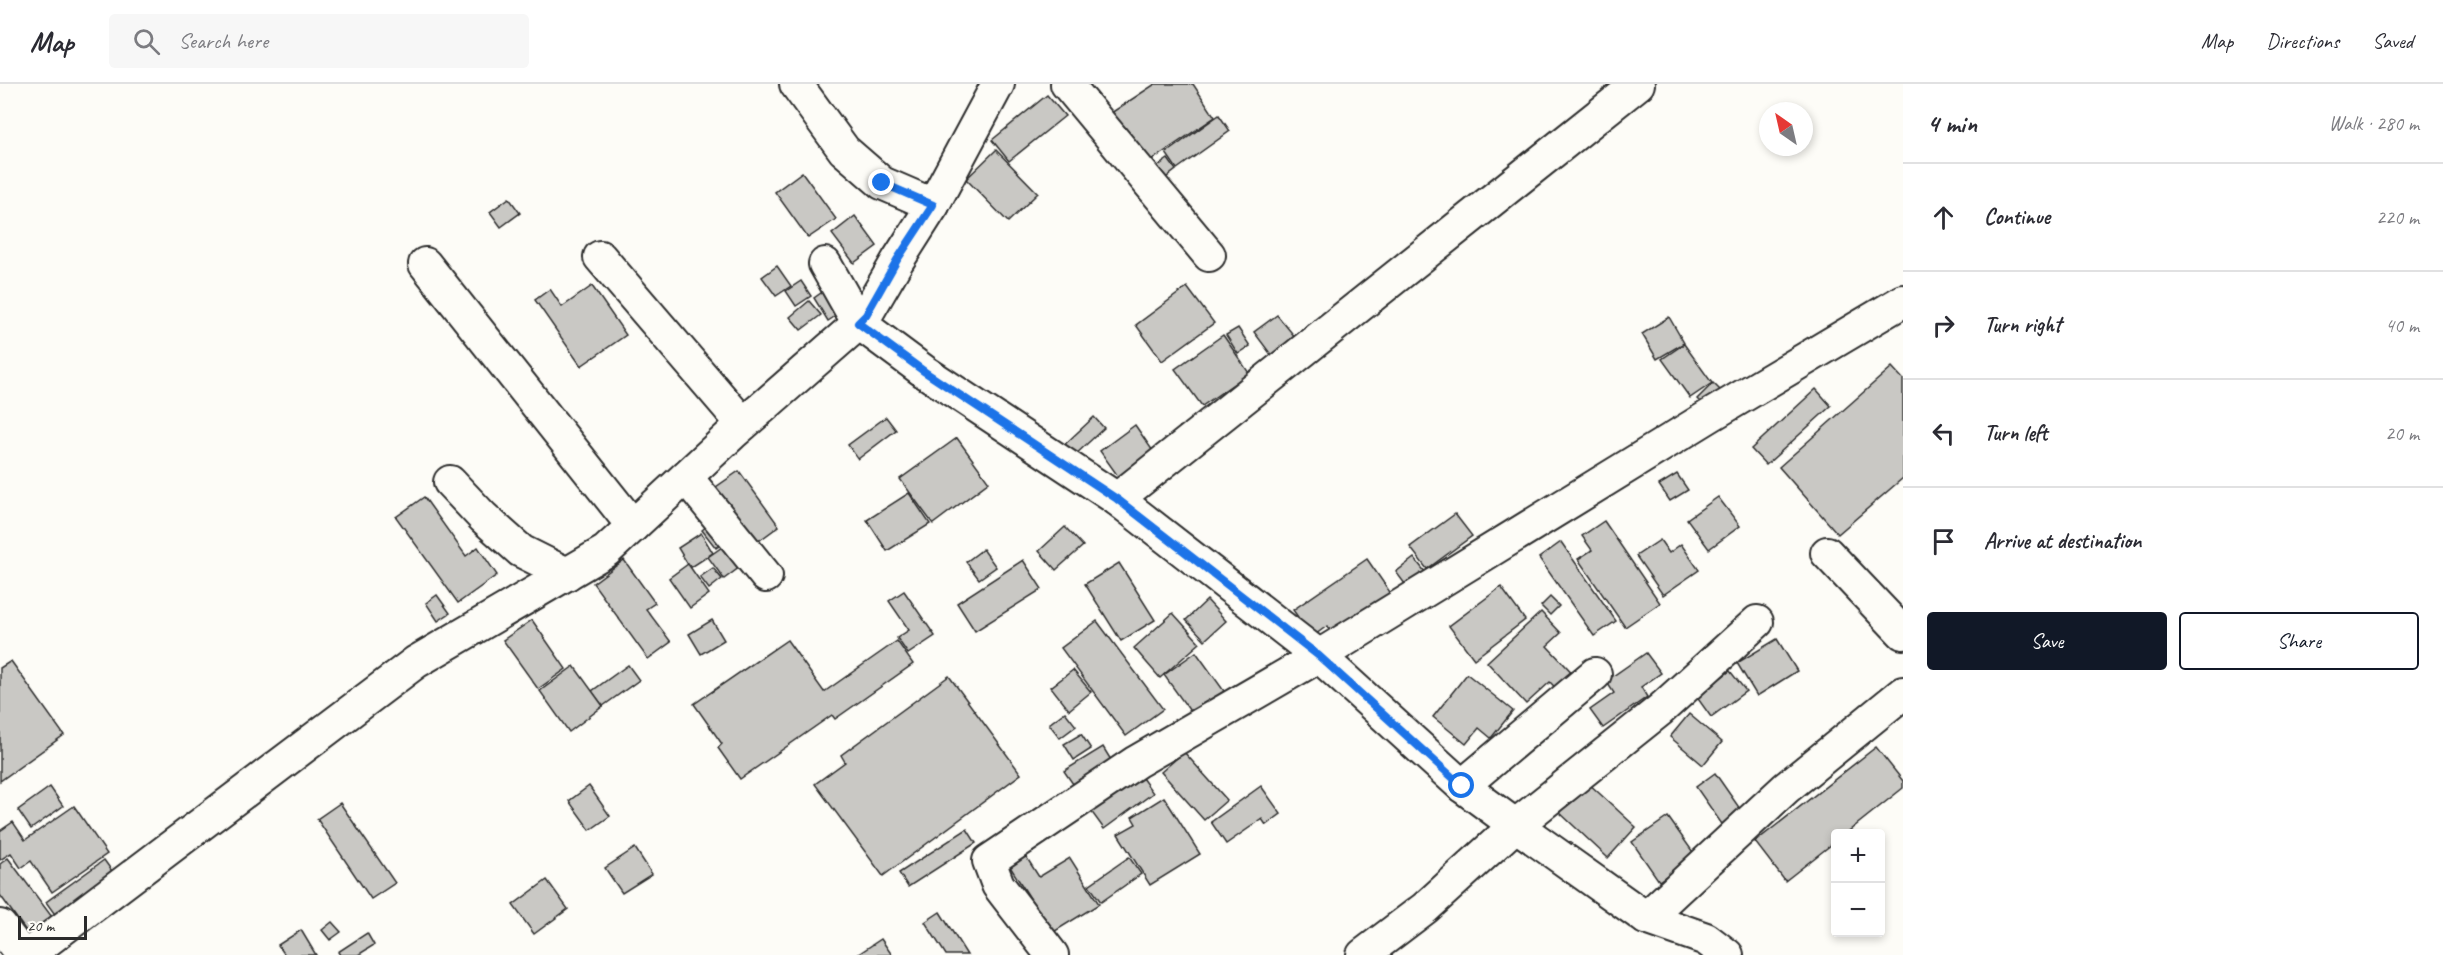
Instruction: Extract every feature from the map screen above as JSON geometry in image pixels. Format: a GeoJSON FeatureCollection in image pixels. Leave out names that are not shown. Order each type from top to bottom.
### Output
{"type":"FeatureCollection","features":[{"type":"Feature","properties":{"kind":"street"},"geometry":{"type":"LineString","coordinates":[[796,84],[844,150],[882,183],[933,205]]}},
{"type":"Feature","properties":{"kind":"street"},"geometry":{"type":"LineString","coordinates":[[28,955],[416,663],[606,551],[743,424],[862,319],[933,205],[998,84]]}},
{"type":"Feature","properties":{"kind":"street"},"geometry":{"type":"LineString","coordinates":[[1066,84],[1209,255]]}},
{"type":"Feature","properties":{"kind":"street"},"geometry":{"type":"LineString","coordinates":[[1117,499],[1638,84]]}},
{"type":"Feature","properties":{"kind":"street"},"geometry":{"type":"LineString","coordinates":[[600,257],[743,424]]}},
{"type":"Feature","properties":{"kind":"street"},"geometry":{"type":"LineString","coordinates":[[425,264],[633,526]]}},
{"type":"Feature","properties":{"kind":"street"},"geometry":{"type":"LineString","coordinates":[[825,264],[851,310],[925,372],[1117,499],[1319,656],[1462,786],[1646,918],[1706,939],[1727,955]]}},
{"type":"Feature","properties":{"kind":"street"},"geometry":{"type":"LineString","coordinates":[[1052,955],[998,885],[989,861],[1136,762],[1319,656],[1711,415],[1903,301]]}},
{"type":"Feature","properties":{"kind":"street"},"geometry":{"type":"LineString","coordinates":[[686,477],[766,576]]}},
{"type":"Feature","properties":{"kind":"street"},"geometry":{"type":"LineString","coordinates":[[450,482],[483,518],[521,551],[567,574]]}},
{"type":"Feature","properties":{"kind":"street"},"geometry":{"type":"LineString","coordinates":[[1827,553],[1903,633]]}},
{"type":"Feature","properties":{"kind":"street"},"geometry":{"type":"LineString","coordinates":[[1363,955],[1425,908],[1516,825],[1660,710],[1758,622]]}},
{"type":"Feature","properties":{"kind":"street"},"geometry":{"type":"LineString","coordinates":[[1462,786],[1595,674]]}},
{"type":"Feature","properties":{"kind":"street"},"geometry":{"type":"LineString","coordinates":[[1646,918],[1786,788],[1903,693]]}},
{"type":"Feature","properties":{"kind":"street"},"geometry":{"type":"LineString","coordinates":[[0,926],[22,955]]}},
{"type":"Feature","properties":{"kind":"building"},"geometry":{"type":"Polygon","coordinates":[[[1155,84],[1193,84],[1215,117],[1146,164],[1111,113],[1155,84]]]}},
{"type":"Feature","properties":{"kind":"building"},"geometry":{"type":"Polygon","coordinates":[[[1047,95],[1065,116],[1009,161],[992,140],[1047,95]]]}},
{"type":"Feature","properties":{"kind":"building"},"geometry":{"type":"Polygon","coordinates":[[[1219,115],[1230,131],[1177,169],[1166,153],[1219,115]]]}},
{"type":"Feature","properties":{"kind":"building"},"geometry":{"type":"Polygon","coordinates":[[[996,150],[1038,193],[1008,222],[966,179],[996,150]]]}},
{"type":"Feature","properties":{"kind":"building"},"geometry":{"type":"Polygon","coordinates":[[[1168,159],[1176,170],[1163,180],[1154,169],[1168,159]]]}},
{"type":"Feature","properties":{"kind":"building"},"geometry":{"type":"Polygon","coordinates":[[[802,172],[836,219],[808,238],[775,192],[802,172]]]}},
{"type":"Feature","properties":{"kind":"building"},"geometry":{"type":"Polygon","coordinates":[[[509,198],[520,213],[501,227],[490,212],[509,198]]]}},
{"type":"Feature","properties":{"kind":"building"},"geometry":{"type":"Polygon","coordinates":[[[855,216],[877,246],[854,263],[832,234],[855,216]]]}},
{"type":"Feature","properties":{"kind":"building"},"geometry":{"type":"Polygon","coordinates":[[[777,266],[791,286],[776,296],[762,277],[777,266]]]}},
{"type":"Feature","properties":{"kind":"building"},"geometry":{"type":"Polygon","coordinates":[[[801,281],[811,296],[796,306],[786,291],[801,281]]]}},
{"type":"Feature","properties":{"kind":"building"},"geometry":{"type":"Polygon","coordinates":[[[592,286],[626,335],[581,366],[535,300],[550,289],[562,307],[592,286]]]}},
{"type":"Feature","properties":{"kind":"building"},"geometry":{"type":"Polygon","coordinates":[[[1187,287],[1214,323],[1162,361],[1136,325],[1187,287]]]}},
{"type":"Feature","properties":{"kind":"building"},"geometry":{"type":"Polygon","coordinates":[[[828,288],[843,311],[828,321],[814,298],[828,288]]]}},
{"type":"Feature","properties":{"kind":"building"},"geometry":{"type":"Polygon","coordinates":[[[809,301],[821,315],[801,330],[790,317],[809,301]]]}},
{"type":"Feature","properties":{"kind":"building"},"geometry":{"type":"Polygon","coordinates":[[[1277,315],[1296,338],[1272,356],[1254,332],[1277,315]]]}},
{"type":"Feature","properties":{"kind":"building"},"geometry":{"type":"Polygon","coordinates":[[[1669,317],[1684,343],[1657,359],[1642,334],[1669,317]]]}},
{"type":"Feature","properties":{"kind":"building"},"geometry":{"type":"Polygon","coordinates":[[[1238,328],[1250,346],[1238,354],[1226,335],[1238,328]]]}},
{"type":"Feature","properties":{"kind":"building"},"geometry":{"type":"Polygon","coordinates":[[[1223,335],[1249,373],[1202,406],[1175,369],[1223,335]]]}},
{"type":"Feature","properties":{"kind":"building"},"geometry":{"type":"Polygon","coordinates":[[[1684,344],[1712,383],[1690,398],[1662,359],[1684,344]]]}},
{"type":"Feature","properties":{"kind":"building"},"geometry":{"type":"Polygon","coordinates":[[[1892,367],[1903,379],[1903,478],[1838,534],[1779,467],[1892,367]]]}},
{"type":"Feature","properties":{"kind":"building"},"geometry":{"type":"Polygon","coordinates":[[[1713,383],[1721,391],[1705,407],[1697,399],[1713,383]]]}},
{"type":"Feature","properties":{"kind":"building"},"geometry":{"type":"Polygon","coordinates":[[[1816,389],[1831,406],[1766,465],[1751,449],[1816,389]]]}},
{"type":"Feature","properties":{"kind":"building"},"geometry":{"type":"Polygon","coordinates":[[[886,417],[896,430],[858,459],[848,445],[886,417]]]}},
{"type":"Feature","properties":{"kind":"building"},"geometry":{"type":"Polygon","coordinates":[[[1094,417],[1104,428],[1073,457],[1063,446],[1094,417]]]}},
{"type":"Feature","properties":{"kind":"building"},"geometry":{"type":"Polygon","coordinates":[[[1135,425],[1155,454],[1120,479],[1100,451],[1135,425]]]}},
{"type":"Feature","properties":{"kind":"building"},"geometry":{"type":"Polygon","coordinates":[[[957,438],[989,482],[933,524],[900,479],[957,438]]]}},
{"type":"Feature","properties":{"kind":"building"},"geometry":{"type":"Polygon","coordinates":[[[739,471],[779,526],[756,543],[716,487],[739,471]]]}},
{"type":"Feature","properties":{"kind":"building"},"geometry":{"type":"Polygon","coordinates":[[[1677,474],[1688,490],[1670,501],[1659,485],[1677,474]]]}},
{"type":"Feature","properties":{"kind":"building"},"geometry":{"type":"Polygon","coordinates":[[[909,493],[930,524],[887,551],[867,520],[909,493]]]}},
{"type":"Feature","properties":{"kind":"building"},"geometry":{"type":"Polygon","coordinates":[[[424,497],[466,556],[478,547],[497,575],[458,603],[396,517],[424,497]]]}},
{"type":"Feature","properties":{"kind":"building"},"geometry":{"type":"Polygon","coordinates":[[[1718,497],[1740,526],[1709,549],[1687,519],[1718,497]]]}},
{"type":"Feature","properties":{"kind":"building"},"geometry":{"type":"Polygon","coordinates":[[[1455,514],[1472,536],[1427,569],[1410,547],[1455,514]]]}},
{"type":"Feature","properties":{"kind":"building"},"geometry":{"type":"Polygon","coordinates":[[[715,519],[730,538],[716,548],[702,530],[715,519]]]}},
{"type":"Feature","properties":{"kind":"building"},"geometry":{"type":"Polygon","coordinates":[[[1604,521],[1660,603],[1625,627],[1578,559],[1592,550],[1582,536],[1604,521]]]}},
{"type":"Feature","properties":{"kind":"building"},"geometry":{"type":"Polygon","coordinates":[[[1065,527],[1083,546],[1056,570],[1039,551],[1065,527]]]}},
{"type":"Feature","properties":{"kind":"building"},"geometry":{"type":"Polygon","coordinates":[[[701,533],[713,553],[690,568],[678,548],[701,533]]]}},
{"type":"Feature","properties":{"kind":"building"},"geometry":{"type":"Polygon","coordinates":[[[1660,540],[1669,553],[1681,544],[1699,570],[1663,595],[1636,556],[1660,540]]]}},
{"type":"Feature","properties":{"kind":"building"},"geometry":{"type":"Polygon","coordinates":[[[1561,542],[1616,621],[1594,636],[1539,558],[1561,542]]]}},
{"type":"Feature","properties":{"kind":"building"},"geometry":{"type":"Polygon","coordinates":[[[725,545],[740,567],[724,579],[708,557],[725,545]]]}},
{"type":"Feature","properties":{"kind":"building"},"geometry":{"type":"Polygon","coordinates":[[[983,549],[996,567],[979,579],[966,562],[983,549]]]}},
{"type":"Feature","properties":{"kind":"building"},"geometry":{"type":"Polygon","coordinates":[[[1414,558],[1426,573],[1408,588],[1396,572],[1414,558]]]}},
{"type":"Feature","properties":{"kind":"building"},"geometry":{"type":"Polygon","coordinates":[[[1367,559],[1392,595],[1334,635],[1327,626],[1312,637],[1293,610],[1367,559]]]}},
{"type":"Feature","properties":{"kind":"building"},"geometry":{"type":"Polygon","coordinates":[[[624,560],[655,603],[646,609],[671,642],[648,659],[593,583],[624,560]]]}},
{"type":"Feature","properties":{"kind":"building"},"geometry":{"type":"Polygon","coordinates":[[[1023,560],[1042,589],[975,631],[957,603],[1023,560]]]}},
{"type":"Feature","properties":{"kind":"building"},"geometry":{"type":"Polygon","coordinates":[[[1119,563],[1155,620],[1121,641],[1085,584],[1119,563]]]}},
{"type":"Feature","properties":{"kind":"building"},"geometry":{"type":"Polygon","coordinates":[[[688,564],[709,594],[690,608],[669,578],[688,564]]]}},
{"type":"Feature","properties":{"kind":"building"},"geometry":{"type":"Polygon","coordinates":[[[713,568],[722,579],[709,589],[700,577],[713,568]]]}},
{"type":"Feature","properties":{"kind":"building"},"geometry":{"type":"Polygon","coordinates":[[[1501,587],[1525,620],[1474,659],[1449,626],[1501,587]]]}},
{"type":"Feature","properties":{"kind":"building"},"geometry":{"type":"Polygon","coordinates":[[[904,591],[935,636],[908,654],[897,638],[909,630],[889,601],[904,591]]]}},
{"type":"Feature","properties":{"kind":"building"},"geometry":{"type":"Polygon","coordinates":[[[437,595],[450,613],[438,621],[426,603],[437,595]]]}},
{"type":"Feature","properties":{"kind":"building"},"geometry":{"type":"Polygon","coordinates":[[[1550,597],[1559,606],[1550,615],[1541,606],[1550,597]]]}},
{"type":"Feature","properties":{"kind":"building"},"geometry":{"type":"Polygon","coordinates":[[[1207,600],[1226,621],[1205,640],[1186,620],[1207,600]]]}},
{"type":"Feature","properties":{"kind":"building"},"geometry":{"type":"Polygon","coordinates":[[[1541,612],[1561,633],[1547,646],[1581,682],[1564,697],[1550,682],[1526,704],[1487,662],[1541,612]]]}},
{"type":"Feature","properties":{"kind":"building"},"geometry":{"type":"Polygon","coordinates":[[[1173,613],[1200,643],[1160,678],[1134,648],[1173,613]]]}},
{"type":"Feature","properties":{"kind":"building"},"geometry":{"type":"Polygon","coordinates":[[[532,620],[566,669],[538,689],[503,640],[532,620]]]}},
{"type":"Feature","properties":{"kind":"building"},"geometry":{"type":"Polygon","coordinates":[[[712,620],[724,640],[701,654],[689,634],[712,620]]]}},
{"type":"Feature","properties":{"kind":"building"},"geometry":{"type":"Polygon","coordinates":[[[1097,621],[1163,709],[1126,736],[1061,648],[1097,621]]]}},
{"type":"Feature","properties":{"kind":"building"},"geometry":{"type":"Polygon","coordinates":[[[1777,639],[1797,671],[1757,696],[1737,663],[1777,639]]]}},
{"type":"Feature","properties":{"kind":"building"},"geometry":{"type":"Polygon","coordinates":[[[787,640],[824,692],[897,641],[913,664],[835,719],[832,715],[740,779],[718,748],[722,744],[694,704],[787,640]]]}},
{"type":"Feature","properties":{"kind":"building"},"geometry":{"type":"Polygon","coordinates":[[[1196,652],[1224,691],[1192,714],[1164,675],[1196,652]]]}},
{"type":"Feature","properties":{"kind":"building"},"geometry":{"type":"Polygon","coordinates":[[[1646,653],[1661,673],[1641,687],[1647,697],[1603,728],[1590,710],[1614,693],[1606,681],[1646,653]]]}},
{"type":"Feature","properties":{"kind":"building"},"geometry":{"type":"Polygon","coordinates":[[[11,661],[64,735],[0,781],[0,668],[11,661]]]}},
{"type":"Feature","properties":{"kind":"building"},"geometry":{"type":"Polygon","coordinates":[[[628,665],[639,680],[603,706],[592,691],[628,665]]]}},
{"type":"Feature","properties":{"kind":"building"},"geometry":{"type":"Polygon","coordinates":[[[574,666],[603,706],[569,732],[540,691],[574,666]]]}},
{"type":"Feature","properties":{"kind":"building"},"geometry":{"type":"Polygon","coordinates":[[[1073,670],[1091,692],[1069,710],[1051,687],[1073,670]]]}},
{"type":"Feature","properties":{"kind":"building"},"geometry":{"type":"Polygon","coordinates":[[[1730,671],[1746,691],[1711,717],[1696,696],[1730,671]]]}},
{"type":"Feature","properties":{"kind":"building"},"geometry":{"type":"Polygon","coordinates":[[[1467,674],[1513,711],[1491,738],[1479,728],[1466,744],[1433,717],[1467,674]]]}},
{"type":"Feature","properties":{"kind":"building"},"geometry":{"type":"Polygon","coordinates":[[[949,676],[1021,774],[883,876],[815,784],[845,762],[841,755],[949,676]]]}},
{"type":"Feature","properties":{"kind":"building"},"geometry":{"type":"Polygon","coordinates":[[[1065,712],[1076,726],[1060,738],[1049,724],[1065,712]]]}},
{"type":"Feature","properties":{"kind":"building"},"geometry":{"type":"Polygon","coordinates":[[[1689,714],[1722,742],[1703,765],[1670,737],[1689,714]]]}},
{"type":"Feature","properties":{"kind":"building"},"geometry":{"type":"Polygon","coordinates":[[[1081,734],[1091,749],[1074,760],[1064,744],[1081,734]]]}},
{"type":"Feature","properties":{"kind":"building"},"geometry":{"type":"Polygon","coordinates":[[[1103,747],[1111,760],[1073,784],[1064,771],[1103,747]]]}},
{"type":"Feature","properties":{"kind":"building"},"geometry":{"type":"Polygon","coordinates":[[[1876,747],[1903,781],[1903,788],[1851,829],[1831,829],[1831,845],[1785,881],[1755,842],[1876,747]]]}},
{"type":"Feature","properties":{"kind":"building"},"geometry":{"type":"Polygon","coordinates":[[[1184,752],[1227,800],[1204,820],[1161,772],[1184,752]]]}},
{"type":"Feature","properties":{"kind":"building"},"geometry":{"type":"Polygon","coordinates":[[[1137,771],[1153,793],[1104,829],[1088,807],[1137,771]]]}},
{"type":"Feature","properties":{"kind":"building"},"geometry":{"type":"Polygon","coordinates":[[[1715,773],[1745,816],[1726,830],[1696,787],[1715,773]]]}},
{"type":"Feature","properties":{"kind":"building"},"geometry":{"type":"Polygon","coordinates":[[[1587,782],[1636,827],[1608,858],[1559,812],[1587,782]]]}},
{"type":"Feature","properties":{"kind":"building"},"geometry":{"type":"Polygon","coordinates":[[[589,786],[610,816],[590,830],[569,801],[589,786]]]}},
{"type":"Feature","properties":{"kind":"building"},"geometry":{"type":"Polygon","coordinates":[[[1261,786],[1281,814],[1266,825],[1262,819],[1226,844],[1211,822],[1261,786]]]}},
{"type":"Feature","properties":{"kind":"building"},"geometry":{"type":"Polygon","coordinates":[[[50,787],[63,806],[31,829],[18,810],[50,787]]]}},
{"type":"Feature","properties":{"kind":"building"},"geometry":{"type":"Polygon","coordinates":[[[1164,797],[1200,854],[1150,885],[1118,834],[1136,824],[1132,817],[1164,797]]]}},
{"type":"Feature","properties":{"kind":"building"},"geometry":{"type":"Polygon","coordinates":[[[340,803],[395,883],[371,899],[317,819],[340,803]]]}},
{"type":"Feature","properties":{"kind":"building"},"geometry":{"type":"Polygon","coordinates":[[[74,806],[107,854],[52,892],[31,861],[21,868],[11,853],[0,860],[0,831],[13,822],[25,840],[74,806]]]}},
{"type":"Feature","properties":{"kind":"building"},"geometry":{"type":"Polygon","coordinates":[[[1668,817],[1695,855],[1659,881],[1632,842],[1668,817]]]}},
{"type":"Feature","properties":{"kind":"building"},"geometry":{"type":"Polygon","coordinates":[[[967,829],[976,843],[908,887],[899,873],[967,829]]]}},
{"type":"Feature","properties":{"kind":"building"},"geometry":{"type":"Polygon","coordinates":[[[635,848],[652,874],[622,893],[605,868],[635,848]]]}},
{"type":"Feature","properties":{"kind":"building"},"geometry":{"type":"Polygon","coordinates":[[[1025,855],[1039,877],[1070,858],[1099,904],[1052,933],[1009,865],[1025,855]]]}},
{"type":"Feature","properties":{"kind":"building"},"geometry":{"type":"Polygon","coordinates":[[[1129,857],[1141,874],[1101,902],[1089,885],[1129,857]]]}},
{"type":"Feature","properties":{"kind":"building"},"geometry":{"type":"Polygon","coordinates":[[[8,858],[55,921],[31,938],[0,895],[0,864],[8,858]]]}},
{"type":"Feature","properties":{"kind":"building"},"geometry":{"type":"Polygon","coordinates":[[[104,860],[117,878],[59,920],[46,902],[104,860]]]}},
{"type":"Feature","properties":{"kind":"building"},"geometry":{"type":"Polygon","coordinates":[[[547,880],[568,909],[534,934],[513,905],[547,880]]]}},
{"type":"Feature","properties":{"kind":"building"},"geometry":{"type":"Polygon","coordinates":[[[940,912],[967,955],[946,955],[925,922],[940,912]]]}},
{"type":"Feature","properties":{"kind":"building"},"geometry":{"type":"Polygon","coordinates":[[[332,922],[341,932],[330,940],[322,930],[332,922]]]}},
{"type":"Feature","properties":{"kind":"building"},"geometry":{"type":"Polygon","coordinates":[[[301,930],[316,955],[285,955],[278,945],[301,930]]]}},
{"type":"Feature","properties":{"kind":"building"},"geometry":{"type":"Polygon","coordinates":[[[367,933],[374,945],[358,955],[340,955],[338,952],[367,933]]]}},
{"type":"Feature","properties":{"kind":"building"},"geometry":{"type":"Polygon","coordinates":[[[881,939],[892,955],[857,955],[881,939]]]}},
{"type":"Feature","properties":{"kind":"route"},"geometry":{"type":"LineString","coordinates":[[882,183],[933,205],[897,260],[866,315],[858,323],[925,372],[1117,499],[1319,656],[1462,786]]}}]}
